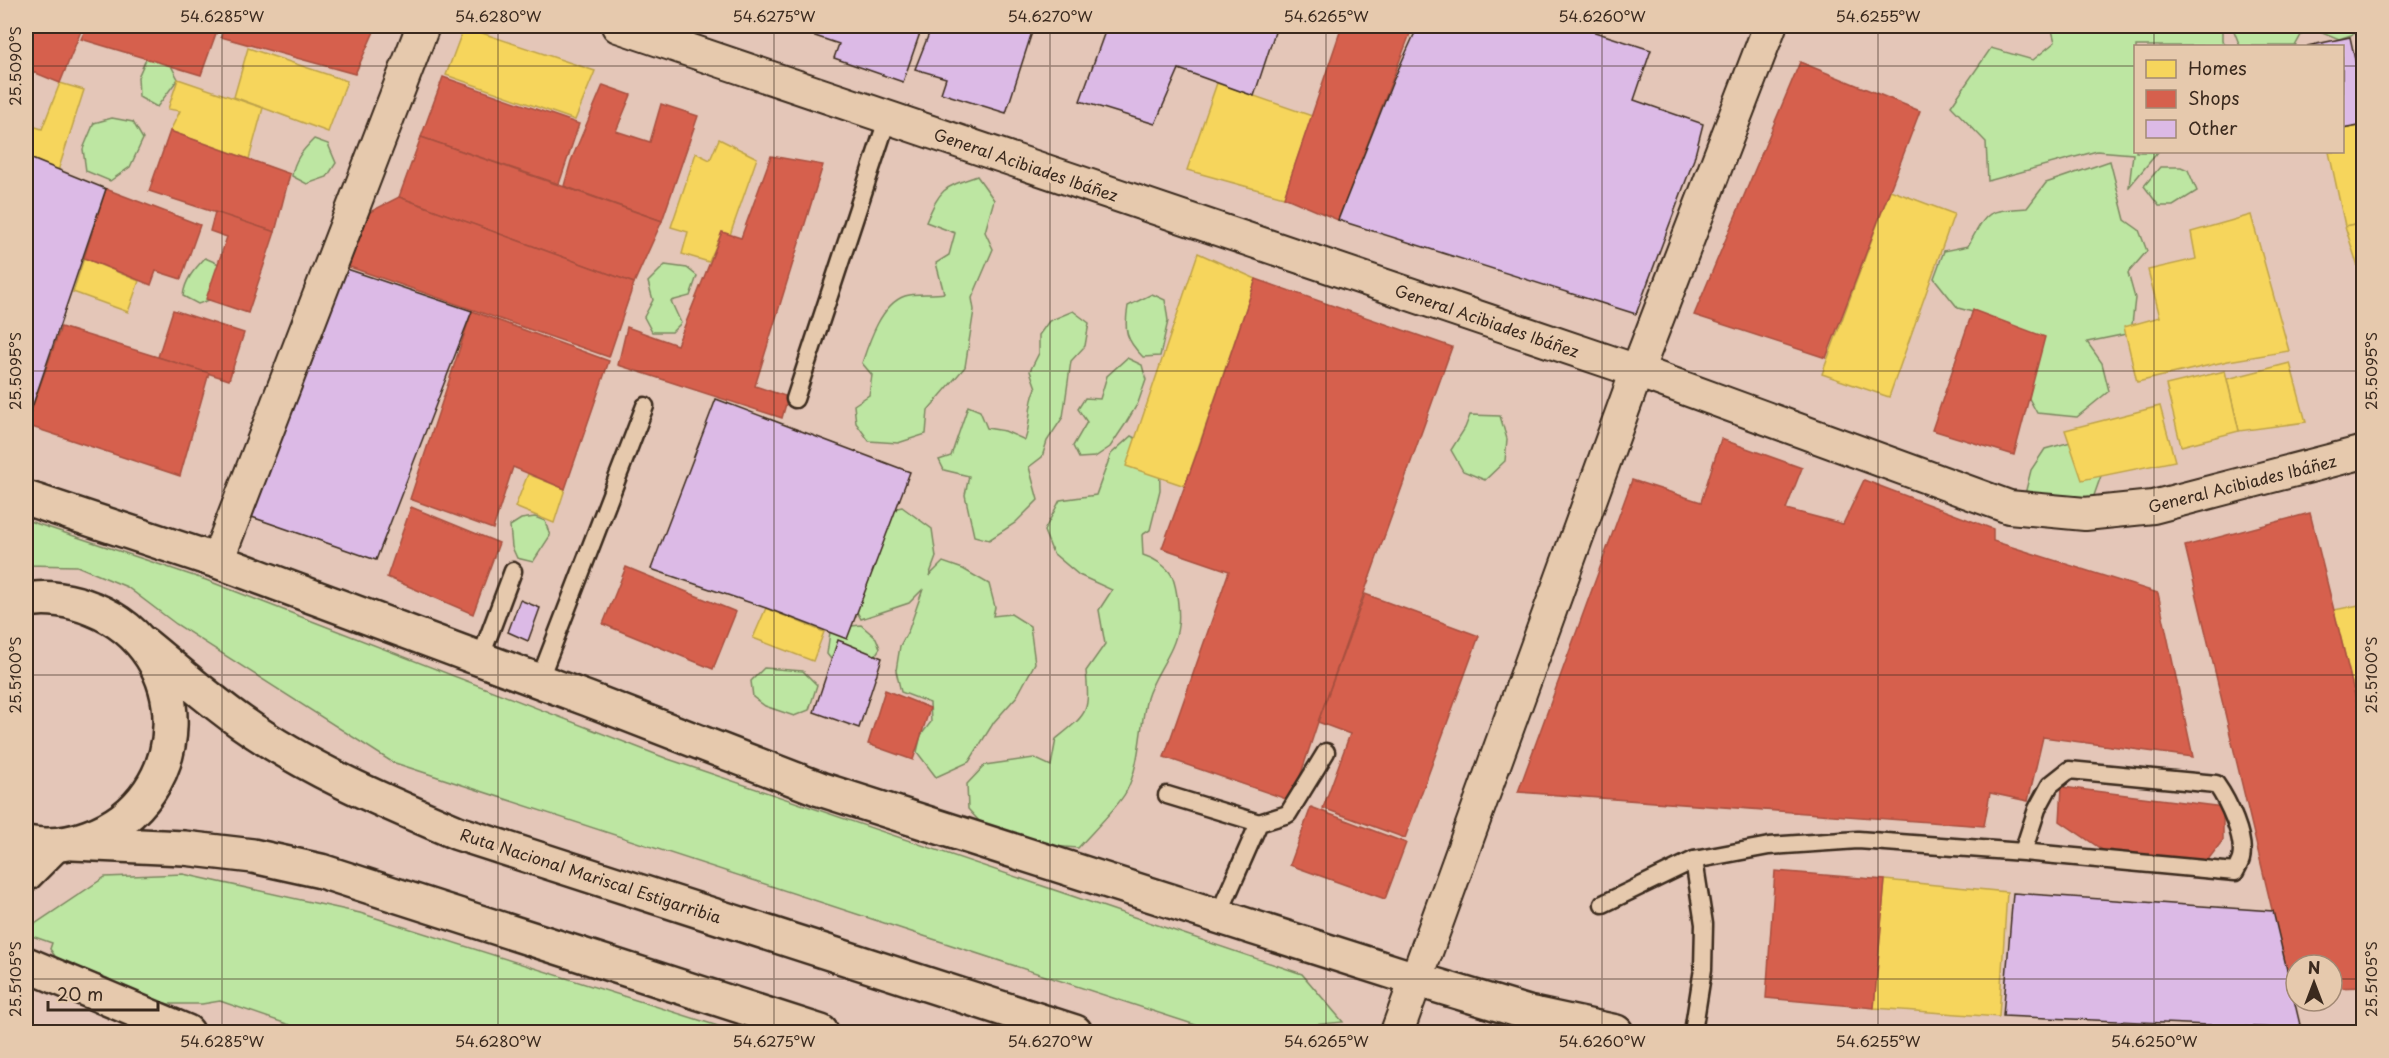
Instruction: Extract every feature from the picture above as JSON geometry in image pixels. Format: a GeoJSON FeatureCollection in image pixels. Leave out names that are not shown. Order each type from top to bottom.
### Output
{"type":"FeatureCollection","features":[{"type":"Feature","properties":{"kind":"main road"},"geometry":{"type":"LineString","coordinates":[[26,498],[217,561],[820,789],[1415,979],[1528,1013],[1616,1032]]}},
{"type":"Feature","properties":{"kind":"main road","name":"Ruta Nacional Mariscal Estigarribia"},"geometry":{"type":"LineString","coordinates":[[26,601],[73,601],[112,616],[241,722],[365,794],[458,833],[1075,1032]]}},
{"type":"Feature","properties":{"kind":"main road","name":"Ruta Nacional Mariscal Estigarribia"},"geometry":{"type":"LineString","coordinates":[[51,844],[107,831],[136,809],[157,779],[169,746],[171,710],[162,675],[144,644]]}},
{"type":"Feature","properties":{"kind":"main road"},"geometry":{"type":"LineString","coordinates":[[26,874],[51,844],[184,848],[253,856],[321,871],[821,1032]]}},
{"type":"Feature","properties":{"kind":"main road"},"geometry":{"type":"LineString","coordinates":[[26,964],[187,1032]]}},
{"type":"Feature","properties":{"kind":"street"},"geometry":{"type":"LineString","coordinates":[[217,561],[423,26]]}},
{"type":"Feature","properties":{"kind":"street","name":"General Acibiades Ibáñez"},"geometry":{"type":"LineString","coordinates":[[618,26],[1637,371],[2009,507],[2085,514],[2153,507],[2364,452]]}},
{"type":"Feature","properties":{"kind":"street"},"geometry":{"type":"LineString","coordinates":[[1396,1032],[1637,371],[1770,26]]}},
{"type":"Feature","properties":{"kind":"lane"},"geometry":{"type":"LineString","coordinates":[[795,399],[888,117]]}},
{"type":"Feature","properties":{"kind":"lane"},"geometry":{"type":"LineString","coordinates":[[539,681],[645,406]]}},
{"type":"Feature","properties":{"kind":"lane"},"geometry":{"type":"LineString","coordinates":[[480,659],[513,571]]}},
{"type":"Feature","properties":{"kind":"lane"},"geometry":{"type":"LineString","coordinates":[[1167,795],[1259,823],[1288,813],[1326,752]]}},
{"type":"Feature","properties":{"kind":"lane"},"geometry":{"type":"LineString","coordinates":[[1603,904],[1694,860],[1769,846],[1858,840],[2023,852],[2235,872],[2241,859],[2238,829],[2228,801],[2216,784],[2069,770],[2050,785],[2037,809],[2023,852]]}},
{"type":"Feature","properties":{"kind":"lane"},"geometry":{"type":"LineString","coordinates":[[1218,916],[1259,823]]}},
{"type":"Feature","properties":{"kind":"lane"},"geometry":{"type":"LineString","coordinates":[[1693,1032],[1702,969],[1704,924],[1694,860]]}},
{"type":"Feature","properties":{"kind":"green space"},"geometry":{"type":"Polygon","coordinates":[[[2051,26],[2222,26],[2222,41],[2225,45],[2134,45],[2134,153],[2157,153],[2129,187],[2133,154],[2097,151],[1988,181],[1986,142],[1951,106],[1991,48],[2033,60],[2055,42],[2051,26]]]}},
{"type":"Feature","properties":{"kind":"green space"},"geometry":{"type":"Polygon","coordinates":[[[2232,26],[2306,26],[2296,45],[2240,45],[2232,26]]]}},
{"type":"Feature","properties":{"kind":"green space"},"geometry":{"type":"Polygon","coordinates":[[[2308,26],[2363,26],[2363,31],[2339,39],[2308,26]]]}},
{"type":"Feature","properties":{"kind":"green space"},"geometry":{"type":"Polygon","coordinates":[[[147,57],[169,62],[178,79],[157,107],[139,97],[138,77],[147,57]]]}},
{"type":"Feature","properties":{"kind":"green space"},"geometry":{"type":"Polygon","coordinates":[[[112,118],[133,122],[143,139],[130,167],[110,181],[86,171],[83,149],[94,123],[112,118]]]}},
{"type":"Feature","properties":{"kind":"green space"},"geometry":{"type":"Polygon","coordinates":[[[314,139],[328,144],[336,163],[327,177],[307,184],[292,176],[300,156],[314,139]]]}},
{"type":"Feature","properties":{"kind":"green space"},"geometry":{"type":"Polygon","coordinates":[[[2110,161],[2125,220],[2139,230],[2147,251],[2128,273],[2135,298],[2131,333],[2087,342],[2102,363],[2109,391],[2077,417],[2037,413],[1991,317],[1958,308],[1934,278],[1944,251],[1968,246],[1984,219],[1989,215],[2003,210],[2027,208],[2046,183],[2110,161]]]}},
{"type":"Feature","properties":{"kind":"green space"},"geometry":{"type":"Polygon","coordinates":[[[2160,167],[2181,167],[2188,170],[2197,191],[2173,206],[2159,206],[2144,186],[2160,167]]]}},
{"type":"Feature","properties":{"kind":"green space"},"geometry":{"type":"Polygon","coordinates":[[[977,176],[994,200],[985,232],[993,249],[972,298],[974,310],[965,367],[928,410],[926,434],[898,443],[869,441],[856,423],[854,405],[869,395],[872,375],[862,363],[872,335],[883,315],[897,300],[909,295],[944,293],[936,263],[949,255],[955,233],[926,222],[935,202],[944,191],[956,183],[977,176]]]}},
{"type":"Feature","properties":{"kind":"green space"},"geometry":{"type":"Polygon","coordinates":[[[205,258],[219,264],[218,297],[198,304],[183,296],[188,280],[205,258]]]}},
{"type":"Feature","properties":{"kind":"green space"},"geometry":{"type":"Polygon","coordinates":[[[665,265],[687,268],[697,276],[690,296],[671,301],[681,323],[672,332],[652,332],[644,317],[653,300],[648,282],[665,265]]]}},
{"type":"Feature","properties":{"kind":"green space"},"geometry":{"type":"Polygon","coordinates":[[[1152,294],[1165,300],[1168,321],[1160,356],[1143,357],[1132,345],[1127,334],[1128,306],[1152,294]]]}},
{"type":"Feature","properties":{"kind":"green space"},"geometry":{"type":"Polygon","coordinates":[[[1073,311],[1089,323],[1085,346],[1071,361],[1063,417],[1047,441],[1042,457],[1029,467],[1038,500],[1015,523],[989,540],[974,536],[965,495],[969,476],[944,470],[939,460],[951,456],[968,406],[980,411],[987,428],[1005,431],[1025,440],[1031,402],[1036,388],[1030,371],[1039,353],[1039,335],[1049,321],[1073,311]]]}},
{"type":"Feature","properties":{"kind":"green space"},"geometry":{"type":"Polygon","coordinates":[[[1127,358],[1142,365],[1146,380],[1138,403],[1110,447],[1095,457],[1079,458],[1073,446],[1087,422],[1078,409],[1085,398],[1100,399],[1107,376],[1127,358]]]}},
{"type":"Feature","properties":{"kind":"green space"},"geometry":{"type":"Polygon","coordinates":[[[1470,415],[1500,416],[1507,439],[1505,461],[1485,480],[1463,471],[1451,450],[1465,428],[1470,415]]]}},
{"type":"Feature","properties":{"kind":"green space"},"geometry":{"type":"Polygon","coordinates":[[[1131,436],[1159,450],[1160,490],[1150,530],[1142,535],[1143,555],[1159,563],[1172,576],[1179,614],[1173,645],[1147,698],[1131,781],[1117,805],[1078,848],[1026,844],[991,834],[968,809],[967,784],[985,765],[1034,758],[1051,766],[1056,739],[1081,717],[1084,711],[1088,696],[1086,671],[1105,644],[1099,610],[1112,590],[1079,575],[1053,553],[1044,531],[1060,500],[1096,495],[1111,454],[1131,436]]]}},
{"type":"Feature","properties":{"kind":"green space"},"geometry":{"type":"Polygon","coordinates":[[[2078,440],[2102,473],[2092,501],[2024,498],[2031,470],[2045,449],[2078,440]]]}},
{"type":"Feature","properties":{"kind":"green space"},"geometry":{"type":"Polygon","coordinates":[[[902,507],[932,529],[936,557],[929,576],[943,562],[963,569],[989,584],[995,607],[993,616],[1011,614],[1030,626],[1035,663],[1017,696],[994,722],[969,762],[936,777],[917,752],[921,735],[931,722],[930,703],[901,692],[896,671],[900,646],[909,629],[923,589],[909,603],[861,619],[852,603],[878,512],[902,507]]]}},
{"type":"Feature","properties":{"kind":"green space"},"geometry":{"type":"Polygon","coordinates":[[[535,517],[545,521],[550,536],[533,562],[517,558],[512,547],[510,526],[521,519],[535,517]]]}},
{"type":"Feature","properties":{"kind":"green space"},"geometry":{"type":"Polygon","coordinates":[[[26,520],[206,580],[668,759],[1302,974],[1343,1022],[1240,1032],[1217,1032],[392,762],[176,624],[127,587],[77,566],[26,565],[26,520]]]}},
{"type":"Feature","properties":{"kind":"green space"},"geometry":{"type":"Polygon","coordinates":[[[861,625],[876,638],[880,648],[873,659],[834,663],[827,654],[830,632],[842,627],[861,625]]]}},
{"type":"Feature","properties":{"kind":"green space"},"geometry":{"type":"Polygon","coordinates":[[[764,668],[803,671],[817,685],[809,710],[794,716],[765,706],[753,697],[751,681],[764,668]]]}},
{"type":"Feature","properties":{"kind":"green space"},"geometry":{"type":"Polygon","coordinates":[[[183,874],[360,913],[737,1032],[310,1032],[220,1001],[202,1004],[169,1004],[152,1000],[107,978],[59,962],[50,949],[52,943],[26,934],[26,930],[105,877],[183,874]]]}},
{"type":"Feature","properties":{"kind":"building: Homes"},"geometry":{"type":"Polygon","coordinates":[[[464,27],[595,71],[575,120],[446,75],[464,27]]]}},
{"type":"Feature","properties":{"kind":"building: Homes"},"geometry":{"type":"Polygon","coordinates":[[[248,48],[347,81],[328,132],[234,97],[248,48]]]}},
{"type":"Feature","properties":{"kind":"building: Homes"},"geometry":{"type":"Polygon","coordinates":[[[178,79],[263,108],[249,159],[170,131],[180,111],[168,109],[178,79]]]}},
{"type":"Feature","properties":{"kind":"building: Homes"},"geometry":{"type":"Polygon","coordinates":[[[60,83],[84,90],[58,171],[26,156],[26,124],[42,129],[60,83]]]}},
{"type":"Feature","properties":{"kind":"building: Homes"},"geometry":{"type":"Polygon","coordinates":[[[1217,83],[1312,116],[1284,197],[1187,170],[1217,83]]]}},
{"type":"Feature","properties":{"kind":"building: Homes"},"geometry":{"type":"Polygon","coordinates":[[[2364,125],[2364,222],[2345,226],[2329,153],[2344,153],[2344,129],[2364,125]]]}},
{"type":"Feature","properties":{"kind":"building: Homes"},"geometry":{"type":"Polygon","coordinates":[[[719,139],[757,158],[730,235],[722,232],[709,262],[682,254],[688,232],[671,227],[696,153],[710,160],[719,139]]]}},
{"type":"Feature","properties":{"kind":"building: Homes"},"geometry":{"type":"Polygon","coordinates":[[[1890,190],[1954,214],[1889,397],[1822,374],[1890,190]]]}},
{"type":"Feature","properties":{"kind":"building: Homes"},"geometry":{"type":"Polygon","coordinates":[[[2251,215],[2289,351],[2228,361],[2137,382],[2124,327],[2160,317],[2148,270],[2196,259],[2191,232],[2251,215]]]}},
{"type":"Feature","properties":{"kind":"building: Homes"},"geometry":{"type":"Polygon","coordinates":[[[2364,222],[2364,286],[2345,226],[2364,222]]]}},
{"type":"Feature","properties":{"kind":"building: Homes"},"geometry":{"type":"Polygon","coordinates":[[[1198,253],[1256,279],[1185,486],[1126,466],[1198,253]]]}},
{"type":"Feature","properties":{"kind":"building: Homes"},"geometry":{"type":"Polygon","coordinates":[[[84,258],[139,281],[128,312],[73,292],[84,258]]]}},
{"type":"Feature","properties":{"kind":"building: Homes"},"geometry":{"type":"Polygon","coordinates":[[[2290,363],[2306,422],[2239,431],[2227,379],[2290,363]]]}},
{"type":"Feature","properties":{"kind":"building: Homes"},"geometry":{"type":"Polygon","coordinates":[[[2225,371],[2239,431],[2181,446],[2166,385],[2225,371]]]}},
{"type":"Feature","properties":{"kind":"building: Homes"},"geometry":{"type":"Polygon","coordinates":[[[2160,406],[2175,461],[2082,480],[2065,430],[2160,406]]]}},
{"type":"Feature","properties":{"kind":"building: Homes"},"geometry":{"type":"Polygon","coordinates":[[[528,474],[565,489],[554,523],[515,507],[528,474]]]}},
{"type":"Feature","properties":{"kind":"building: Homes"},"geometry":{"type":"Polygon","coordinates":[[[2364,604],[2364,732],[2334,610],[2364,604]]]}},
{"type":"Feature","properties":{"kind":"building: Homes"},"geometry":{"type":"Polygon","coordinates":[[[766,608],[824,632],[813,661],[753,638],[766,608]]]}},
{"type":"Feature","properties":{"kind":"building: Homes"},"geometry":{"type":"Polygon","coordinates":[[[1885,880],[2007,892],[1999,1017],[1874,1008],[1885,880]]]}},
{"type":"Feature","properties":{"kind":"building: Shops"},"geometry":{"type":"Polygon","coordinates":[[[26,26],[83,26],[60,83],[26,69],[26,26]]]}},
{"type":"Feature","properties":{"kind":"building: Shops"},"geometry":{"type":"Polygon","coordinates":[[[87,26],[209,26],[218,28],[201,75],[81,39],[87,26]]]}},
{"type":"Feature","properties":{"kind":"building: Shops"},"geometry":{"type":"Polygon","coordinates":[[[225,26],[376,27],[355,74],[221,37],[225,26]]]}},
{"type":"Feature","properties":{"kind":"building: Shops"},"geometry":{"type":"Polygon","coordinates":[[[1342,26],[1413,26],[1338,220],[1284,197],[1342,26]]]}},
{"type":"Feature","properties":{"kind":"building: Shops"},"geometry":{"type":"Polygon","coordinates":[[[1800,62],[1920,111],[1826,358],[1694,315],[1800,62]]]}},
{"type":"Feature","properties":{"kind":"building: Shops"},"geometry":{"type":"Polygon","coordinates":[[[443,77],[579,124],[559,184],[421,137],[443,77]]]}},
{"type":"Feature","properties":{"kind":"building: Shops"},"geometry":{"type":"Polygon","coordinates":[[[603,85],[631,95],[616,131],[650,142],[661,104],[698,116],[662,221],[564,186],[571,161],[603,85]]]}},
{"type":"Feature","properties":{"kind":"building: Shops"},"geometry":{"type":"Polygon","coordinates":[[[170,131],[290,174],[275,232],[149,191],[170,131]]]}},
{"type":"Feature","properties":{"kind":"building: Shops"},"geometry":{"type":"Polygon","coordinates":[[[421,137],[662,221],[634,283],[399,197],[421,137]]]}},
{"type":"Feature","properties":{"kind":"building: Shops"},"geometry":{"type":"Polygon","coordinates":[[[771,156],[823,165],[755,386],[788,397],[782,418],[618,365],[627,327],[677,345],[722,232],[741,238],[771,156]]]}},
{"type":"Feature","properties":{"kind":"building: Shops"},"geometry":{"type":"Polygon","coordinates":[[[106,189],[200,225],[181,279],[156,271],[151,285],[84,258],[106,189]]]}},
{"type":"Feature","properties":{"kind":"building: Shops"},"geometry":{"type":"Polygon","coordinates":[[[399,197],[634,283],[609,357],[344,265],[364,215],[399,197]]]}},
{"type":"Feature","properties":{"kind":"building: Shops"},"geometry":{"type":"Polygon","coordinates":[[[215,212],[275,232],[248,313],[206,299],[227,237],[210,231],[215,212]]]}},
{"type":"Feature","properties":{"kind":"building: Shops"},"geometry":{"type":"Polygon","coordinates":[[[1256,279],[1452,347],[1292,801],[1164,757],[1229,571],[1162,548],[1256,279]]]}},
{"type":"Feature","properties":{"kind":"building: Shops"},"geometry":{"type":"Polygon","coordinates":[[[173,310],[244,333],[229,380],[158,357],[173,310]]]}},
{"type":"Feature","properties":{"kind":"building: Shops"},"geometry":{"type":"Polygon","coordinates":[[[1973,310],[2045,337],[2014,455],[1932,430],[1973,310]]]}},
{"type":"Feature","properties":{"kind":"building: Shops"},"geometry":{"type":"Polygon","coordinates":[[[472,311],[609,361],[565,489],[513,467],[493,529],[410,499],[472,311]]]}},
{"type":"Feature","properties":{"kind":"building: Shops"},"geometry":{"type":"Polygon","coordinates":[[[61,327],[209,373],[180,476],[26,425],[61,327]]]}},
{"type":"Feature","properties":{"kind":"building: Shops"},"geometry":{"type":"Polygon","coordinates":[[[1721,439],[1802,468],[1786,509],[1843,524],[1864,480],[1993,529],[1993,541],[2158,593],[2193,757],[2043,737],[2028,801],[1990,793],[1984,826],[1518,792],[1632,480],[1701,502],[1721,439]]]}},
{"type":"Feature","properties":{"kind":"building: Shops"},"geometry":{"type":"Polygon","coordinates":[[[411,507],[499,543],[473,614],[387,577],[411,507]]]}},
{"type":"Feature","properties":{"kind":"building: Shops"},"geometry":{"type":"Polygon","coordinates":[[[2310,513],[2364,732],[2364,768],[2358,769],[2364,789],[2364,987],[2344,988],[2344,953],[2284,953],[2284,960],[2185,546],[2310,513]]]}},
{"type":"Feature","properties":{"kind":"building: Shops"},"geometry":{"type":"Polygon","coordinates":[[[626,567],[736,612],[713,669],[603,624],[626,567]]]}},
{"type":"Feature","properties":{"kind":"building: Shops"},"geometry":{"type":"Polygon","coordinates":[[[1365,594],[1479,636],[1405,838],[1323,808],[1350,734],[1318,722],[1365,594]]]}},
{"type":"Feature","properties":{"kind":"building: Shops"},"geometry":{"type":"Polygon","coordinates":[[[885,690],[930,708],[913,760],[868,744],[885,690]]]}},
{"type":"Feature","properties":{"kind":"building: Shops"},"geometry":{"type":"Polygon","coordinates":[[[2062,787],[2223,807],[2223,840],[2204,865],[2113,857],[2060,821],[2062,787]]]}},
{"type":"Feature","properties":{"kind":"building: Shops"},"geometry":{"type":"Polygon","coordinates":[[[1311,807],[1406,843],[1385,899],[1290,865],[1311,807]]]}},
{"type":"Feature","properties":{"kind":"building: Shops"},"geometry":{"type":"Polygon","coordinates":[[[1775,871],[1885,880],[1874,1008],[1766,998],[1775,871]]]}},
{"type":"Feature","properties":{"kind":"building: Other"},"geometry":{"type":"Polygon","coordinates":[[[812,26],[922,27],[903,82],[834,58],[839,44],[809,34],[812,26]]]}},
{"type":"Feature","properties":{"kind":"building: Other"},"geometry":{"type":"Polygon","coordinates":[[[932,26],[1022,26],[1033,29],[1006,113],[941,93],[946,78],[915,69],[932,26]]]}},
{"type":"Feature","properties":{"kind":"building: Other"},"geometry":{"type":"Polygon","coordinates":[[[1107,26],[1277,26],[1254,96],[1179,69],[1155,124],[1080,101],[1107,26]]]}},
{"type":"Feature","properties":{"kind":"building: Other"},"geometry":{"type":"Polygon","coordinates":[[[1418,26],[1576,26],[1651,50],[1634,100],[1703,124],[1694,159],[1636,314],[1338,220],[1393,81],[1418,26]]]}},
{"type":"Feature","properties":{"kind":"building: Other"},"geometry":{"type":"Polygon","coordinates":[[[2350,37],[2364,101],[2364,125],[2344,129],[2344,45],[2312,45],[2350,37]]]}},
{"type":"Feature","properties":{"kind":"building: Other"},"geometry":{"type":"Polygon","coordinates":[[[27,157],[106,189],[26,425],[26,163],[27,157]]]}},
{"type":"Feature","properties":{"kind":"building: Other"},"geometry":{"type":"Polygon","coordinates":[[[338,266],[472,311],[376,560],[243,514],[338,266]]]}},
{"type":"Feature","properties":{"kind":"building: Other"},"geometry":{"type":"Polygon","coordinates":[[[716,399],[910,472],[847,639],[766,608],[651,569],[716,399]]]}},
{"type":"Feature","properties":{"kind":"building: Other"},"geometry":{"type":"Polygon","coordinates":[[[520,600],[540,608],[528,641],[508,632],[520,600]]]}},
{"type":"Feature","properties":{"kind":"building: Other"},"geometry":{"type":"Polygon","coordinates":[[[838,640],[882,658],[859,728],[814,712],[838,640]]]}},
{"type":"Feature","properties":{"kind":"building: Other"},"geometry":{"type":"Polygon","coordinates":[[[2013,893],[2273,911],[2284,957],[2284,1013],[2297,1013],[2301,1029],[2003,1016],[2013,893]]]}}]}
